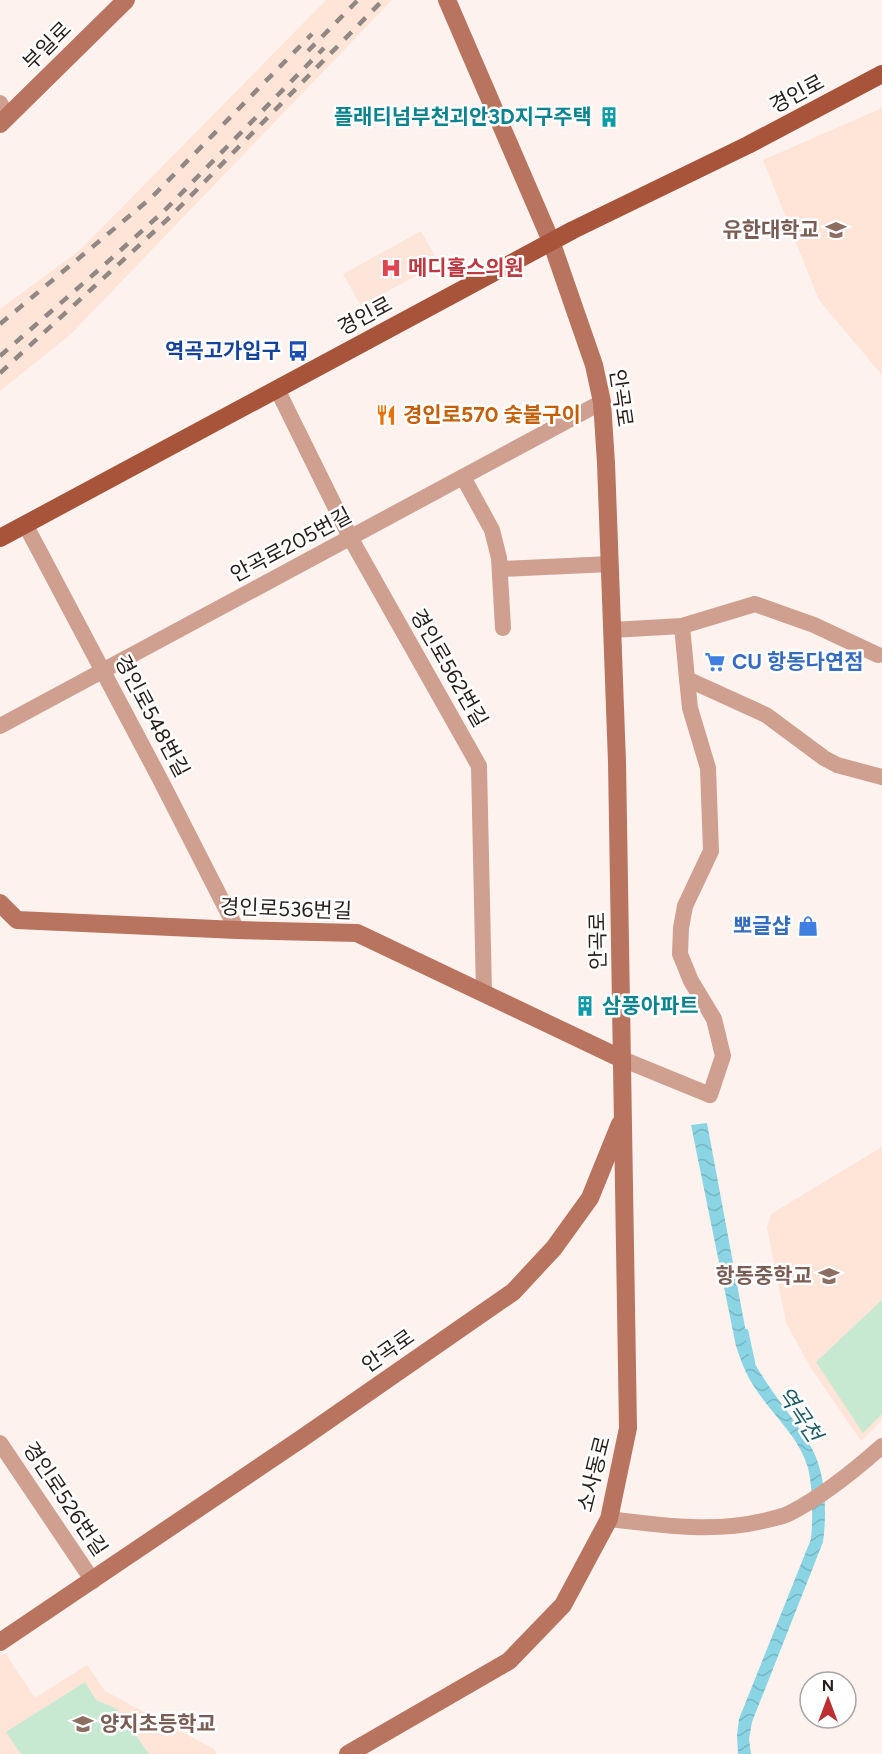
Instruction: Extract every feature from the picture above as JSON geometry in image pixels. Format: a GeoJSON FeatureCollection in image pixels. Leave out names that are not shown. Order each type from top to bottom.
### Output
{"type":"FeatureCollection","features":[{"type":"Feature","properties":{"kind":"main road","name":"경인로"},"geometry":{"type":"LineString","coordinates":[[0,538],[551,241],[748,145],[882,74]]}},
{"type":"Feature","properties":{"kind":"street","name":"부일로"},"geometry":{"type":"LineString","coordinates":[[2,115],[126,0]]}},
{"type":"Feature","properties":{"kind":"street","name":"안곡로"},"geometry":{"type":"LineString","coordinates":[[0,1642],[93,1581],[513,1292],[554,1248],[590,1198],[623,1115],[617,762],[602,402],[594,365],[551,241],[447,0]]}},
{"type":"Feature","properties":{"kind":"street","name":"경인로562번길"},"geometry":{"type":"LineString","coordinates":[[278,389],[351,538],[479,766],[484,993]]}},
{"type":"Feature","properties":{"kind":"street","name":"안곡로205번길"},"geometry":{"type":"LineString","coordinates":[[0,726],[602,402]]}},
{"type":"Feature","properties":{"kind":"street"},"geometry":{"type":"LineString","coordinates":[[463,477],[492,530],[500,569],[503,628]]}},
{"type":"Feature","properties":{"kind":"street","name":"경인로548번길"},"geometry":{"type":"LineString","coordinates":[[25,524],[237,930]]}},
{"type":"Feature","properties":{"kind":"street"},"geometry":{"type":"LineString","coordinates":[[500,569],[610,564]]}},
{"type":"Feature","properties":{"kind":"street"},"geometry":{"type":"LineString","coordinates":[[612,630],[682,626],[755,604],[814,625],[880,656]]}},
{"type":"Feature","properties":{"kind":"street"},"geometry":{"type":"LineString","coordinates":[[622,1059],[710,1095],[723,1056],[714,1019],[691,981],[680,954],[685,906],[711,850],[708,768],[690,708],[682,626]]}},
{"type":"Feature","properties":{"kind":"street"},"geometry":{"type":"LineString","coordinates":[[687,679],[766,715],[831,761],[882,777]]}},
{"type":"Feature","properties":{"kind":"street","name":"경인로536번길"},"geometry":{"type":"LineString","coordinates":[[0,903],[17,920],[357,933],[622,1059]]}},
{"type":"Feature","properties":{"kind":"street","name":"소사동로"},"geometry":{"type":"LineString","coordinates":[[348,1754],[508,1661],[562,1605],[609,1519],[628,1428],[623,1115]]}},
{"type":"Feature","properties":{"kind":"street","name":"경인로526번길"},"geometry":{"type":"LineString","coordinates":[[0,1443],[93,1581]]}},
{"type":"Feature","properties":{"kind":"street"},"geometry":{"type":"LineString","coordinates":[[609,1519],[681,1527],[748,1525],[767,1520],[788,1514],[855,1470],[882,1446]]}},
{"type":"Feature","properties":{"kind":"shaded area"},"geometry":{"type":"Polygon","coordinates":[[[326,0],[392,0],[70,335],[0,391],[0,309],[79,251],[326,0]]]}},
{"type":"Feature","properties":{"kind":"shaded area","name":"유한대학교"},"geometry":{"type":"Polygon","coordinates":[[[882,108],[882,375],[819,300],[763,160],[882,108]]]}},
{"type":"Feature","properties":{"kind":"shaded area","name":"메디홀스의원"},"geometry":{"type":"Polygon","coordinates":[[[421,231],[439,263],[361,306],[343,274],[421,231]]]}},
{"type":"Feature","properties":{"kind":"shaded area","name":"항동중학교"},"geometry":{"type":"Polygon","coordinates":[[[882,1147],[882,1420],[861,1441],[811,1368],[786,1323],[767,1228],[771,1214],[882,1147]]]}},
{"type":"Feature","properties":{"kind":"shaded area","name":"양지초등학교"},"geometry":{"type":"Polygon","coordinates":[[[5,1653],[35,1698],[87,1665],[105,1691],[214,1749],[216,1754],[0,1754],[0,1656],[5,1653]]]}},
{"type":"Feature","properties":{"kind":"green space"},"geometry":{"type":"Polygon","coordinates":[[[882,1300],[882,1414],[863,1433],[816,1362],[882,1300]]]}},
{"type":"Feature","properties":{"kind":"green space"},"geometry":{"type":"Polygon","coordinates":[[[85,1682],[96,1700],[117,1709],[149,1754],[21,1754],[6,1732],[85,1682]]]}},
{"type":"Feature","properties":{"kind":"water"},"geometry":{"type":"Polygon","coordinates":[[[707,1123],[750,1354],[811,1447],[820,1469],[824,1493],[823,1542],[752,1722],[749,1739],[751,1754],[738,1754],[739,1719],[811,1539],[811,1491],[809,1473],[803,1454],[791,1434],[752,1383],[736,1346],[691,1125],[707,1123]]]}},
{"type":"Feature","properties":{"kind":"waterway","name":"역곡천"},"geometry":{"type":"LineString","coordinates":[[746,1331],[753,1363]]}},
{"type":"Feature","properties":{"kind":"railway"},"geometry":{"type":"LineString","coordinates":[[308,51],[358,0]]}},
{"type":"Feature","properties":{"kind":"railway"},"geometry":{"type":"LineString","coordinates":[[0,373],[170,217],[383,0]]}},
{"type":"Feature","properties":{"kind":"railway"},"geometry":{"type":"LineString","coordinates":[[0,324],[151,198],[312,34]]}},
{"type":"Feature","properties":{"kind":"railway"},"geometry":{"type":"LineString","coordinates":[[0,356],[164,211],[324,48]]}},
{"type":"Feature","properties":{"kind":"place","name":"플래티넘부천괴안3D지구주택"},"geometry":{"type":"Point","coordinates":[609,117]}},
{"type":"Feature","properties":{"kind":"place","name":"유한대학교"},"geometry":{"type":"Point","coordinates":[836,230]}},
{"type":"Feature","properties":{"kind":"place","name":"메디홀스의원"},"geometry":{"type":"Point","coordinates":[391,268]}},
{"type":"Feature","properties":{"kind":"place","name":"역곡고가입구"},"geometry":{"type":"Point","coordinates":[298,351]}},
{"type":"Feature","properties":{"kind":"place","name":"경인로570 숯불구이"},"geometry":{"type":"Point","coordinates":[386,415]}},
{"type":"Feature","properties":{"kind":"place","name":"CU 항동다연점"},"geometry":{"type":"Point","coordinates":[715,662]}},
{"type":"Feature","properties":{"kind":"place","name":"뽀글샵"},"geometry":{"type":"Point","coordinates":[808,926]}},
{"type":"Feature","properties":{"kind":"place","name":"삼풍아파트"},"geometry":{"type":"Point","coordinates":[585,1006]}},
{"type":"Feature","properties":{"kind":"place","name":"항동중학교"},"geometry":{"type":"Point","coordinates":[829,1276]}},
{"type":"Feature","properties":{"kind":"place","name":"양지초등학교"},"geometry":{"type":"Point","coordinates":[83,1724]}}]}
